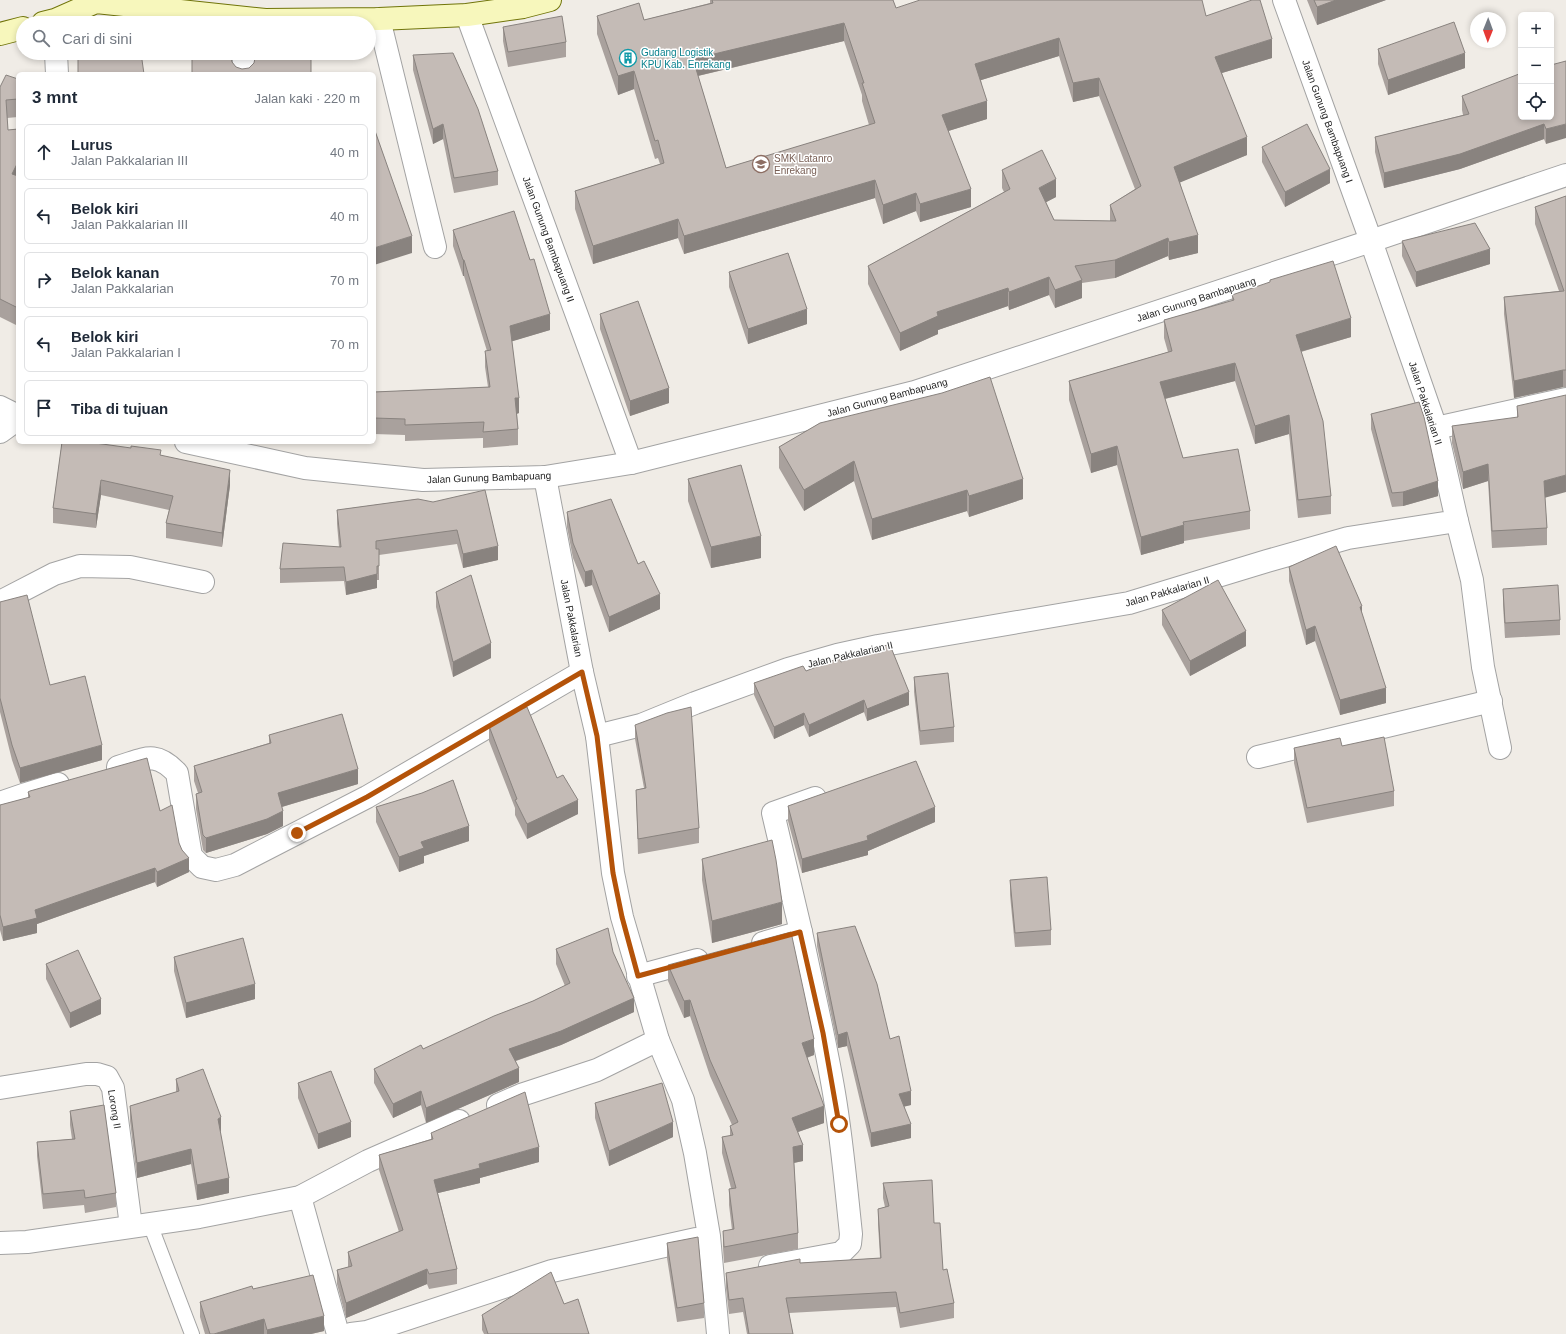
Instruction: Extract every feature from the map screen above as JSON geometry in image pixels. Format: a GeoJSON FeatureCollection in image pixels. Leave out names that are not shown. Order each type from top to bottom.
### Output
{"type":"FeatureCollection","features":[{"type":"Feature","properties":{"kind":"main road"},"geometry":{"type":"LineString","coordinates":[[376,19],[468,14],[523,7],[550,0]]}},
{"type":"Feature","properties":{"kind":"main road"},"geometry":{"type":"LineString","coordinates":[[64,16],[95,1],[214,16]]}},
{"type":"Feature","properties":{"kind":"main road"},"geometry":{"type":"LineString","coordinates":[[0,34],[16,30]]}},
{"type":"Feature","properties":{"kind":"street","name":"Jalan Gunung Bambapuang I"},"geometry":{"type":"LineString","coordinates":[[1284,0],[1371,241]]}},
{"type":"Feature","properties":{"kind":"street","name":"Jalan Gunung Bambapuang II"},"geometry":{"type":"LineString","coordinates":[[468,14],[631,463]]}},
{"type":"Feature","properties":{"kind":"street"},"geometry":{"type":"LineString","coordinates":[[379,19],[435,247]]}},
{"type":"Feature","properties":{"kind":"street"},"geometry":{"type":"LineString","coordinates":[[56,60],[57,72]]}},
{"type":"Feature","properties":{"kind":"street"},"geometry":{"type":"LineString","coordinates":[[243,72],[244,60]]}},
{"type":"Feature","properties":{"kind":"street","name":"Jalan Gunung Bambapuang"},"geometry":{"type":"LineString","coordinates":[[204,444],[256,450],[305,468],[423,480],[545,477],[631,463],[916,392],[1566,175]]}},
{"type":"Feature","properties":{"kind":"street","name":"Jalan Pakkalarian II"},"geometry":{"type":"LineString","coordinates":[[597,736],[641,724],[788,668],[838,655],[878,646],[1129,603],[1348,538],[1457,520],[1436,428],[1371,241]]}},
{"type":"Feature","properties":{"kind":"street"},"geometry":{"type":"LineString","coordinates":[[1436,428],[1566,399]]}},
{"type":"Feature","properties":{"kind":"street"},"geometry":{"type":"LineString","coordinates":[[0,407],[16,417]]}},
{"type":"Feature","properties":{"kind":"street"},"geometry":{"type":"LineString","coordinates":[[0,432],[16,420]]}},
{"type":"Feature","properties":{"kind":"street","name":"Jalan Pakkalarian"},"geometry":{"type":"LineString","coordinates":[[545,477],[582,672],[597,736],[613,873],[622,917],[638,976],[658,1040],[683,1100],[695,1153],[709,1236],[721,1276],[718,1334]]}},
{"type":"Feature","properties":{"kind":"street"},"geometry":{"type":"LineString","coordinates":[[1457,520],[1472,580],[1483,667],[1500,748]]}},
{"type":"Feature","properties":{"kind":"street"},"geometry":{"type":"LineString","coordinates":[[0,602],[54,574],[80,566],[130,567],[203,582]]}},
{"type":"Feature","properties":{"kind":"street"},"geometry":{"type":"LineString","coordinates":[[98,773],[153,758],[168,763],[177,773],[191,856],[202,867],[216,870],[242,862],[367,797],[582,672]]}},
{"type":"Feature","properties":{"kind":"street"},"geometry":{"type":"LineString","coordinates":[[1258,757],[1491,701]]}},
{"type":"Feature","properties":{"kind":"street"},"geometry":{"type":"LineString","coordinates":[[0,803],[76,779]]}},
{"type":"Feature","properties":{"kind":"street"},"geometry":{"type":"LineString","coordinates":[[752,1270],[841,1252],[850,1244],[851,1234],[843,1155],[834,1092],[823,1033],[774,813],[832,792]]}},
{"type":"Feature","properties":{"kind":"street"},"geometry":{"type":"LineString","coordinates":[[748,947],[800,932]]}},
{"type":"Feature","properties":{"kind":"street"},"geometry":{"type":"LineString","coordinates":[[638,976],[718,954]]}},
{"type":"Feature","properties":{"kind":"street"},"geometry":{"type":"LineString","coordinates":[[0,1243],[27,1242],[199,1217],[300,1197],[368,1161],[521,1095],[597,1070],[658,1040]]}},
{"type":"Feature","properties":{"kind":"street","name":"Lorong II"},"geometry":{"type":"LineString","coordinates":[[0,1088],[86,1074],[97,1074],[107,1077],[113,1088],[141,1225]]}},
{"type":"Feature","properties":{"kind":"street"},"geometry":{"type":"LineString","coordinates":[[300,1197],[338,1334]]}},
{"type":"Feature","properties":{"kind":"street"},"geometry":{"type":"LineString","coordinates":[[351,1334],[367,1332],[552,1271],[709,1236]]}},
{"type":"Feature","properties":{"kind":"lane"},"geometry":{"type":"LineString","coordinates":[[141,1225],[192,1334]]}},
{"type":"Feature","properties":{"kind":"building"},"geometry":{"type":"Polygon","coordinates":[[[712,0],[893,0],[896,8],[920,0],[1202,0],[1206,16],[1252,0],[1260,0],[1272,39],[1215,57],[1247,137],[1174,167],[1198,235],[1169,242],[1168,238],[1115,260],[1075,266],[1082,280],[1055,290],[1049,277],[1009,292],[1008,288],[937,312],[938,316],[900,333],[868,266],[1010,189],[1002,170],[1042,150],[1056,179],[1039,188],[1054,220],[1116,221],[1110,205],[1141,186],[1099,78],[1073,83],[1059,38],[975,64],[987,101],[942,115],[971,189],[920,204],[916,193],[883,205],[875,180],[684,236],[678,219],[593,246],[575,191],[664,163],[658,140],[655,141],[634,71],[618,76],[597,16],[639,3],[644,20],[713,3],[712,0]],[[844,23],[693,59],[726,168],[875,123],[862,83],[864,83],[844,23]]]}},
{"type":"Feature","properties":{"kind":"building"},"geometry":{"type":"Polygon","coordinates":[[[1314,0],[1336,0],[1317,7],[1314,0]]]}},
{"type":"Feature","properties":{"kind":"building"},"geometry":{"type":"Polygon","coordinates":[[[562,16],[566,42],[508,52],[503,27],[562,16]]]}},
{"type":"Feature","properties":{"kind":"building"},"geometry":{"type":"Polygon","coordinates":[[[1454,22],[1465,53],[1388,80],[1378,49],[1454,22]]]}},
{"type":"Feature","properties":{"kind":"building"},"geometry":{"type":"Polygon","coordinates":[[[453,53],[478,109],[498,171],[454,178],[443,124],[433,129],[413,55],[453,53]]]}},
{"type":"Feature","properties":{"kind":"building"},"geometry":{"type":"Polygon","coordinates":[[[78,60],[142,60],[144,72],[78,72],[78,60]]]}},
{"type":"Feature","properties":{"kind":"building"},"geometry":{"type":"Polygon","coordinates":[[[192,60],[232,60],[236,67],[242,69],[249,68],[254,63],[255,60],[311,60],[311,72],[192,72],[192,60]]]}},
{"type":"Feature","properties":{"kind":"building"},"geometry":{"type":"Polygon","coordinates":[[[1566,61],[1566,124],[1546,129],[1544,124],[1460,154],[1384,173],[1375,137],[1469,114],[1462,96],[1518,74],[1518,120],[1554,120],[1554,64],[1566,61]]]}},
{"type":"Feature","properties":{"kind":"building"},"geometry":{"type":"Polygon","coordinates":[[[6,75],[16,78],[16,99],[6,100],[8,130],[16,129],[16,166],[12,174],[16,175],[16,307],[0,299],[0,87],[6,75]]]}},
{"type":"Feature","properties":{"kind":"building"},"geometry":{"type":"Polygon","coordinates":[[[1307,124],[1330,169],[1285,192],[1262,147],[1307,124]]]}},
{"type":"Feature","properties":{"kind":"building"},"geometry":{"type":"Polygon","coordinates":[[[376,134],[412,236],[376,247],[376,134]]]}},
{"type":"Feature","properties":{"kind":"building"},"geometry":{"type":"Polygon","coordinates":[[[1566,196],[1566,370],[1514,381],[1504,297],[1564,291],[1535,207],[1566,196]]]}},
{"type":"Feature","properties":{"kind":"building"},"geometry":{"type":"Polygon","coordinates":[[[514,211],[530,260],[534,259],[550,314],[510,326],[519,398],[515,398],[518,429],[483,432],[484,422],[405,425],[405,419],[376,418],[376,392],[490,387],[485,351],[491,350],[464,260],[453,230],[514,211]]]}},
{"type":"Feature","properties":{"kind":"building"},"geometry":{"type":"Polygon","coordinates":[[[1475,223],[1490,249],[1416,272],[1402,241],[1475,223]]]}},
{"type":"Feature","properties":{"kind":"building"},"geometry":{"type":"Polygon","coordinates":[[[788,253],[807,309],[748,329],[729,272],[788,253]]]}},
{"type":"Feature","properties":{"kind":"building"},"geometry":{"type":"Polygon","coordinates":[[[1333,261],[1351,318],[1296,335],[1323,421],[1331,496],[1298,500],[1289,415],[1255,426],[1235,363],[1160,382],[1183,458],[1238,449],[1250,511],[1183,522],[1184,525],[1141,537],[1117,446],[1091,454],[1069,381],[1172,351],[1164,320],[1234,300],[1232,295],[1270,282],[1270,280],[1333,261]]]}},
{"type":"Feature","properties":{"kind":"building"},"geometry":{"type":"Polygon","coordinates":[[[638,301],[669,388],[630,401],[600,314],[638,301]]]}},
{"type":"Feature","properties":{"kind":"building"},"geometry":{"type":"Polygon","coordinates":[[[990,377],[1023,479],[969,496],[967,490],[872,519],[854,461],[804,490],[779,447],[820,423],[942,393],[990,377]]]}},
{"type":"Feature","properties":{"kind":"building"},"geometry":{"type":"Polygon","coordinates":[[[1566,395],[1566,475],[1544,481],[1547,528],[1492,531],[1488,464],[1463,472],[1452,426],[1518,417],[1517,406],[1566,395]]]}},
{"type":"Feature","properties":{"kind":"building"},"geometry":{"type":"Polygon","coordinates":[[[1419,402],[1424,417],[1438,481],[1403,492],[1392,493],[1371,414],[1419,402]]]}},
{"type":"Feature","properties":{"kind":"building"},"geometry":{"type":"Polygon","coordinates":[[[62,444],[102,444],[161,450],[160,455],[230,470],[222,533],[166,523],[173,496],[101,480],[96,514],[53,508],[62,444]]]}},
{"type":"Feature","properties":{"kind":"building"},"geometry":{"type":"Polygon","coordinates":[[[741,465],[761,536],[711,547],[688,479],[741,465]]]}},
{"type":"Feature","properties":{"kind":"building"},"geometry":{"type":"Polygon","coordinates":[[[485,490],[498,546],[463,554],[457,530],[376,541],[376,549],[379,549],[379,566],[377,566],[377,574],[346,582],[344,567],[280,569],[283,543],[341,547],[337,510],[418,499],[433,502],[485,490]]]}},
{"type":"Feature","properties":{"kind":"building"},"geometry":{"type":"Polygon","coordinates":[[[611,499],[638,564],[644,561],[660,594],[609,617],[592,570],[585,572],[573,543],[567,512],[611,499]]]}},
{"type":"Feature","properties":{"kind":"building"},"geometry":{"type":"Polygon","coordinates":[[[1336,546],[1362,606],[1360,607],[1386,688],[1340,700],[1315,626],[1306,630],[1289,567],[1336,546]]]}},
{"type":"Feature","properties":{"kind":"building"},"geometry":{"type":"Polygon","coordinates":[[[471,575],[491,643],[453,662],[436,592],[471,575]]]}},
{"type":"Feature","properties":{"kind":"building"},"geometry":{"type":"Polygon","coordinates":[[[1218,580],[1246,631],[1190,661],[1162,610],[1218,580]]]}},
{"type":"Feature","properties":{"kind":"building"},"geometry":{"type":"Polygon","coordinates":[[[1558,585],[1560,620],[1505,623],[1503,589],[1558,585]]]}},
{"type":"Feature","properties":{"kind":"building"},"geometry":{"type":"Polygon","coordinates":[[[27,595],[50,685],[85,676],[102,745],[20,768],[12,745],[0,698],[0,602],[27,595]]]}},
{"type":"Feature","properties":{"kind":"building"},"geometry":{"type":"Polygon","coordinates":[[[890,645],[909,692],[867,709],[864,700],[809,725],[804,713],[774,727],[754,683],[803,666],[806,671],[839,658],[841,662],[880,646],[890,645]]]}},
{"type":"Feature","properties":{"kind":"building"},"geometry":{"type":"Polygon","coordinates":[[[948,673],[954,727],[920,731],[914,677],[948,673]]]}},
{"type":"Feature","properties":{"kind":"building"},"geometry":{"type":"Polygon","coordinates":[[[527,707],[557,778],[563,775],[578,800],[527,824],[515,800],[517,799],[489,726],[513,712],[527,707]]]}},
{"type":"Feature","properties":{"kind":"building"},"geometry":{"type":"Polygon","coordinates":[[[691,707],[699,828],[638,839],[636,790],[646,788],[635,725],[667,713],[691,707]]]}},
{"type":"Feature","properties":{"kind":"building"},"geometry":{"type":"Polygon","coordinates":[[[342,714],[358,769],[278,793],[283,811],[267,819],[206,838],[203,835],[196,794],[202,792],[194,766],[271,743],[269,735],[342,714]]]}},
{"type":"Feature","properties":{"kind":"building"},"geometry":{"type":"Polygon","coordinates":[[[1384,737],[1394,791],[1307,808],[1294,748],[1340,738],[1342,746],[1384,737]]]}},
{"type":"Feature","properties":{"kind":"building"},"geometry":{"type":"Polygon","coordinates":[[[147,758],[160,811],[172,805],[179,843],[182,850],[189,858],[157,872],[155,868],[35,910],[37,918],[3,927],[0,915],[0,805],[30,797],[28,792],[30,791],[147,758]]]}},
{"type":"Feature","properties":{"kind":"building"},"geometry":{"type":"Polygon","coordinates":[[[916,761],[935,807],[867,836],[868,840],[802,859],[788,806],[916,761]]]}},
{"type":"Feature","properties":{"kind":"building"},"geometry":{"type":"Polygon","coordinates":[[[453,780],[469,826],[421,842],[424,848],[399,857],[376,807],[422,793],[453,780]]]}},
{"type":"Feature","properties":{"kind":"building"},"geometry":{"type":"Polygon","coordinates":[[[772,840],[782,902],[712,921],[702,859],[772,840]]]}},
{"type":"Feature","properties":{"kind":"building"},"geometry":{"type":"Polygon","coordinates":[[[1047,877],[1051,930],[1015,933],[1010,880],[1047,877]]]}},
{"type":"Feature","properties":{"kind":"building"},"geometry":{"type":"Polygon","coordinates":[[[855,926],[877,984],[890,1039],[899,1036],[911,1091],[899,1094],[911,1124],[871,1133],[847,1032],[838,1035],[817,933],[855,926]]]}},
{"type":"Feature","properties":{"kind":"building"},"geometry":{"type":"Polygon","coordinates":[[[608,928],[613,952],[634,998],[561,1031],[509,1049],[519,1068],[426,1108],[421,1091],[393,1104],[374,1069],[421,1045],[423,1049],[494,1016],[533,1001],[570,983],[556,949],[608,928]]]}},
{"type":"Feature","properties":{"kind":"building"},"geometry":{"type":"Polygon","coordinates":[[[791,932],[814,1039],[802,1043],[824,1106],[792,1118],[803,1145],[793,1147],[798,1233],[724,1247],[723,1231],[734,1229],[729,1189],[736,1188],[722,1137],[733,1135],[730,1126],[738,1122],[710,1060],[690,1000],[684,1001],[668,965],[791,932]]]}},
{"type":"Feature","properties":{"kind":"building"},"geometry":{"type":"Polygon","coordinates":[[[243,938],[255,984],[186,1003],[174,957],[243,938]]]}},
{"type":"Feature","properties":{"kind":"building"},"geometry":{"type":"Polygon","coordinates":[[[78,950],[101,999],[70,1013],[46,964],[78,950]]]}},
{"type":"Feature","properties":{"kind":"building"},"geometry":{"type":"Polygon","coordinates":[[[203,1069],[221,1117],[218,1119],[229,1178],[197,1185],[191,1149],[137,1163],[130,1106],[179,1091],[176,1079],[203,1069]]]}},
{"type":"Feature","properties":{"kind":"building"},"geometry":{"type":"Polygon","coordinates":[[[331,1071],[351,1122],[318,1134],[298,1083],[331,1071]]]}},
{"type":"Feature","properties":{"kind":"building"},"geometry":{"type":"Polygon","coordinates":[[[662,1083],[673,1122],[609,1151],[595,1103],[662,1083]]]}},
{"type":"Feature","properties":{"kind":"building"},"geometry":{"type":"Polygon","coordinates":[[[525,1092],[539,1147],[479,1164],[480,1168],[434,1180],[457,1269],[429,1274],[427,1269],[346,1303],[337,1270],[352,1266],[348,1252],[403,1230],[379,1155],[433,1139],[431,1133],[525,1092]]]}},
{"type":"Feature","properties":{"kind":"building"},"geometry":{"type":"Polygon","coordinates":[[[104,1105],[116,1193],[85,1198],[84,1190],[43,1194],[37,1142],[75,1139],[70,1111],[104,1105]]]}},
{"type":"Feature","properties":{"kind":"building"},"geometry":{"type":"Polygon","coordinates":[[[932,1180],[934,1223],[940,1223],[943,1270],[947,1269],[954,1303],[900,1313],[896,1292],[786,1298],[793,1334],[749,1334],[743,1298],[729,1300],[726,1273],[800,1259],[800,1263],[881,1258],[878,1209],[889,1206],[883,1183],[932,1180]]]}},
{"type":"Feature","properties":{"kind":"building"},"geometry":{"type":"Polygon","coordinates":[[[698,1237],[704,1303],[677,1308],[667,1243],[698,1237]]]}},
{"type":"Feature","properties":{"kind":"building"},"geometry":{"type":"Polygon","coordinates":[[[551,1272],[564,1304],[578,1299],[589,1334],[488,1334],[482,1315],[551,1272]]]}},
{"type":"Feature","properties":{"kind":"building"},"geometry":{"type":"Polygon","coordinates":[[[313,1275],[324,1316],[267,1330],[264,1319],[210,1334],[200,1302],[252,1286],[253,1289],[313,1275]]]}},
{"type":"Feature","properties":{"kind":"place","name":"Gudang Logistik KPU Kab. Enrekang"},"geometry":{"type":"Point","coordinates":[628,58]}},
{"type":"Feature","properties":{"kind":"place","name":"SMK Latanro Enrekang"},"geometry":{"type":"Point","coordinates":[761,164]}},
{"type":"Feature","properties":{"kind":"route"},"geometry":{"type":"LineString","coordinates":[[297,833],[367,797],[582,672],[597,736],[613,873],[622,917],[638,976],[800,932],[823,1033],[839,1124]]}}]}
